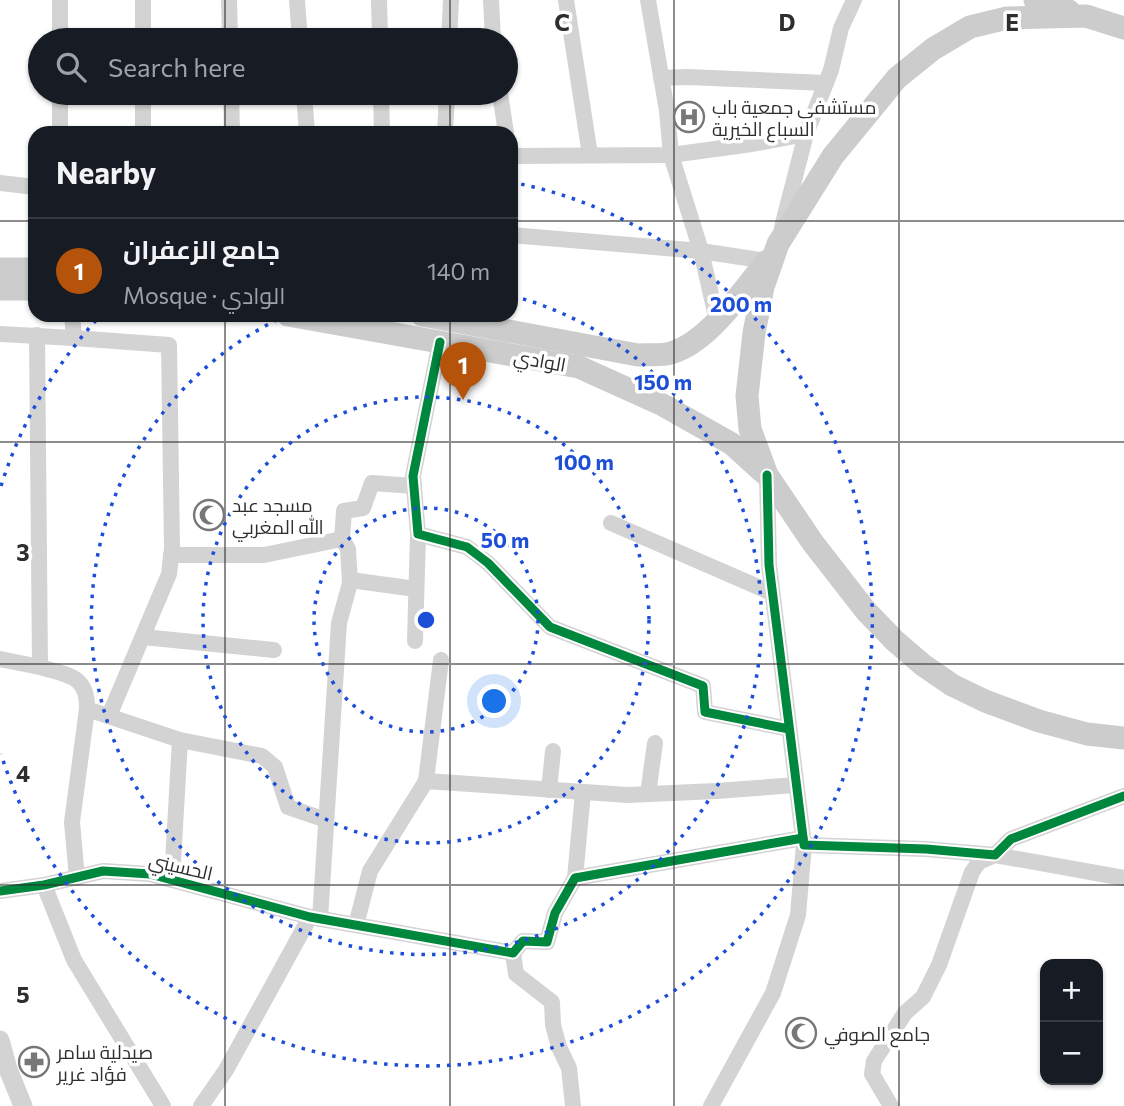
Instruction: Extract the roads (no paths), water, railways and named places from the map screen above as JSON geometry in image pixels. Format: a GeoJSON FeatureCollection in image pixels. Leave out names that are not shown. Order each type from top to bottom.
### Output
{"type":"FeatureCollection","features":[{"type":"Feature","properties":{"kind":"main road"},"geometry":{"type":"LineString","coordinates":[[1035,0],[1124,28]]}},
{"type":"Feature","properties":{"kind":"main road"},"geometry":{"type":"LineString","coordinates":[[1086,16],[1007,18],[970,27],[933,49],[897,78],[833,156],[772,253],[754,333],[747,396],[750,429],[766,475],[813,543],[866,611],[895,641],[952,685],[985,701],[1039,721],[1124,738]]}},
{"type":"Feature","properties":{"kind":"main road","name":"الوادي"},"geometry":{"type":"LineString","coordinates":[[460,322],[638,355],[669,354],[686,347],[717,321],[772,253]]}},
{"type":"Feature","properties":{"kind":"main road"},"geometry":{"type":"LineString","coordinates":[[0,270],[28,269]]}},
{"type":"Feature","properties":{"kind":"main road"},"geometry":{"type":"LineString","coordinates":[[0,289],[28,289]]}},
{"type":"Feature","properties":{"kind":"main road","name":"الوادي"},"geometry":{"type":"LineString","coordinates":[[327,322],[579,368],[661,404],[732,444],[766,475]]}},
{"type":"Feature","properties":{"kind":"street"},"geometry":{"type":"LineString","coordinates":[[60,0],[60,28]]}},
{"type":"Feature","properties":{"kind":"street"},"geometry":{"type":"LineString","coordinates":[[143,0],[143,28]]}},
{"type":"Feature","properties":{"kind":"street"},"geometry":{"type":"LineString","coordinates":[[229,0],[230,28]]}},
{"type":"Feature","properties":{"kind":"street"},"geometry":{"type":"LineString","coordinates":[[297,0],[299,28]]}},
{"type":"Feature","properties":{"kind":"street"},"geometry":{"type":"LineString","coordinates":[[379,0],[380,28]]}},
{"type":"Feature","properties":{"kind":"street"},"geometry":{"type":"LineString","coordinates":[[450,28],[451,0]]}},
{"type":"Feature","properties":{"kind":"street"},"geometry":{"type":"LineString","coordinates":[[491,0],[492,28]]}},
{"type":"Feature","properties":{"kind":"street"},"geometry":{"type":"LineString","coordinates":[[566,0],[590,155]]}},
{"type":"Feature","properties":{"kind":"street"},"geometry":{"type":"LineString","coordinates":[[648,0],[662,78],[671,155],[701,251],[717,321]]}},
{"type":"Feature","properties":{"kind":"street"},"geometry":{"type":"LineString","coordinates":[[518,236],[701,251],[772,253],[806,134],[826,83],[841,28],[854,0]]}},
{"type":"Feature","properties":{"kind":"street"},"geometry":{"type":"LineString","coordinates":[[662,78],[826,83]]}},
{"type":"Feature","properties":{"kind":"street"},"geometry":{"type":"LineString","coordinates":[[60,105],[60,126]]}},
{"type":"Feature","properties":{"kind":"street"},"geometry":{"type":"LineString","coordinates":[[143,105],[143,126]]}},
{"type":"Feature","properties":{"kind":"street"},"geometry":{"type":"LineString","coordinates":[[231,105],[232,126]]}},
{"type":"Feature","properties":{"kind":"street"},"geometry":{"type":"LineString","coordinates":[[305,105],[306,126]]}},
{"type":"Feature","properties":{"kind":"street"},"geometry":{"type":"LineString","coordinates":[[381,105],[382,126]]}},
{"type":"Feature","properties":{"kind":"street"},"geometry":{"type":"LineString","coordinates":[[445,126],[446,105]]}},
{"type":"Feature","properties":{"kind":"street"},"geometry":{"type":"LineString","coordinates":[[502,105],[505,126]]}},
{"type":"Feature","properties":{"kind":"street"},"geometry":{"type":"LineString","coordinates":[[518,156],[671,155],[806,134]]}},
{"type":"Feature","properties":{"kind":"street"},"geometry":{"type":"LineString","coordinates":[[0,183],[28,186]]}},
{"type":"Feature","properties":{"kind":"street"},"geometry":{"type":"LineString","coordinates":[[73,322],[74,338]]}},
{"type":"Feature","properties":{"kind":"street"},"geometry":{"type":"LineString","coordinates":[[0,334],[169,345],[169,574],[109,716]]}},
{"type":"Feature","properties":{"kind":"street"},"geometry":{"type":"LineString","coordinates":[[37,335],[40,667]]}},
{"type":"Feature","properties":{"kind":"street"},"geometry":{"type":"LineString","coordinates":[[415,641],[418,534],[412,476],[440,342]]}},
{"type":"Feature","properties":{"kind":"street"},"geometry":{"type":"LineString","coordinates":[[712,1106],[773,993],[798,915],[804,842],[769,565],[766,475]]}},
{"type":"Feature","properties":{"kind":"street"},"geometry":{"type":"LineString","coordinates":[[201,1106],[226,1070],[315,918],[326,820],[339,624],[350,580],[348,549],[342,539],[344,511],[363,508],[372,483],[414,486]]}},
{"type":"Feature","properties":{"kind":"street"},"geometry":{"type":"LineString","coordinates":[[611,523],[772,593]]}},
{"type":"Feature","properties":{"kind":"street"},"geometry":{"type":"LineString","coordinates":[[418,534],[467,547],[488,563],[550,626],[703,686],[705,712],[789,729]]}},
{"type":"Feature","properties":{"kind":"street"},"geometry":{"type":"LineString","coordinates":[[171,555],[264,555],[342,539]]}},
{"type":"Feature","properties":{"kind":"street"},"geometry":{"type":"LineString","coordinates":[[350,580],[416,589]]}},
{"type":"Feature","properties":{"kind":"street"},"geometry":{"type":"LineString","coordinates":[[143,637],[274,650]]}},
{"type":"Feature","properties":{"kind":"street"},"geometry":{"type":"LineString","coordinates":[[0,659],[40,667],[78,679],[88,694],[72,822],[77,878]]}},
{"type":"Feature","properties":{"kind":"street"},"geometry":{"type":"LineString","coordinates":[[356,925],[370,871],[426,781],[441,660]]}},
{"type":"Feature","properties":{"kind":"street"},"geometry":{"type":"LineString","coordinates":[[87,709],[180,740],[262,756],[275,767],[288,807],[326,820]]}},
{"type":"Feature","properties":{"kind":"street"},"geometry":{"type":"LineString","coordinates":[[173,880],[180,740]]}},
{"type":"Feature","properties":{"kind":"street"},"geometry":{"type":"LineString","coordinates":[[648,794],[655,743]]}},
{"type":"Feature","properties":{"kind":"street"},"geometry":{"type":"LineString","coordinates":[[549,790],[553,751]]}},
{"type":"Feature","properties":{"kind":"street"},"geometry":{"type":"LineString","coordinates":[[426,781],[648,794],[796,785]]}},
{"type":"Feature","properties":{"kind":"street"},"geometry":{"type":"LineString","coordinates":[[573,1106],[569,1068],[556,1036],[552,1002],[516,974],[513,953],[523,941],[547,942],[555,913],[575,878],[583,792]]}},
{"type":"Feature","properties":{"kind":"street"},"geometry":{"type":"LineString","coordinates":[[891,1106],[873,1074],[874,1061],[905,1013],[923,997],[939,965],[972,872],[979,862],[995,855],[1011,839],[1124,796]]}},
{"type":"Feature","properties":{"kind":"street"},"geometry":{"type":"LineString","coordinates":[[575,878],[804,842],[995,855],[1124,878]]}},
{"type":"Feature","properties":{"kind":"street","name":"الحسيني"},"geometry":{"type":"LineString","coordinates":[[0,891],[103,872],[150,874],[315,918],[513,953]]}},
{"type":"Feature","properties":{"kind":"street"},"geometry":{"type":"LineString","coordinates":[[44,885],[74,960],[163,1106]]}},
{"type":"Feature","properties":{"kind":"street"},"geometry":{"type":"LineString","coordinates":[[0,1041],[23,1106]]}},
{"type":"Feature","properties":{"kind":"place","name":"مستشفى جمعية باب السباع الخيرية"},"geometry":{"type":"Point","coordinates":[689,117]}},
{"type":"Feature","properties":{"kind":"place","name":"جامع الزعفران"},"geometry":{"type":"Point","coordinates":[463,400]}},
{"type":"Feature","properties":{"kind":"place","name":"مسجد عبد الله المغربي"},"geometry":{"type":"Point","coordinates":[209,515]}},
{"type":"Feature","properties":{"kind":"place","name":"جامع الصوفي"},"geometry":{"type":"Point","coordinates":[801,1033]}},
{"type":"Feature","properties":{"kind":"place","name":"صيدلية سامر فؤاد غرير"},"geometry":{"type":"Point","coordinates":[34,1062]}}]}
